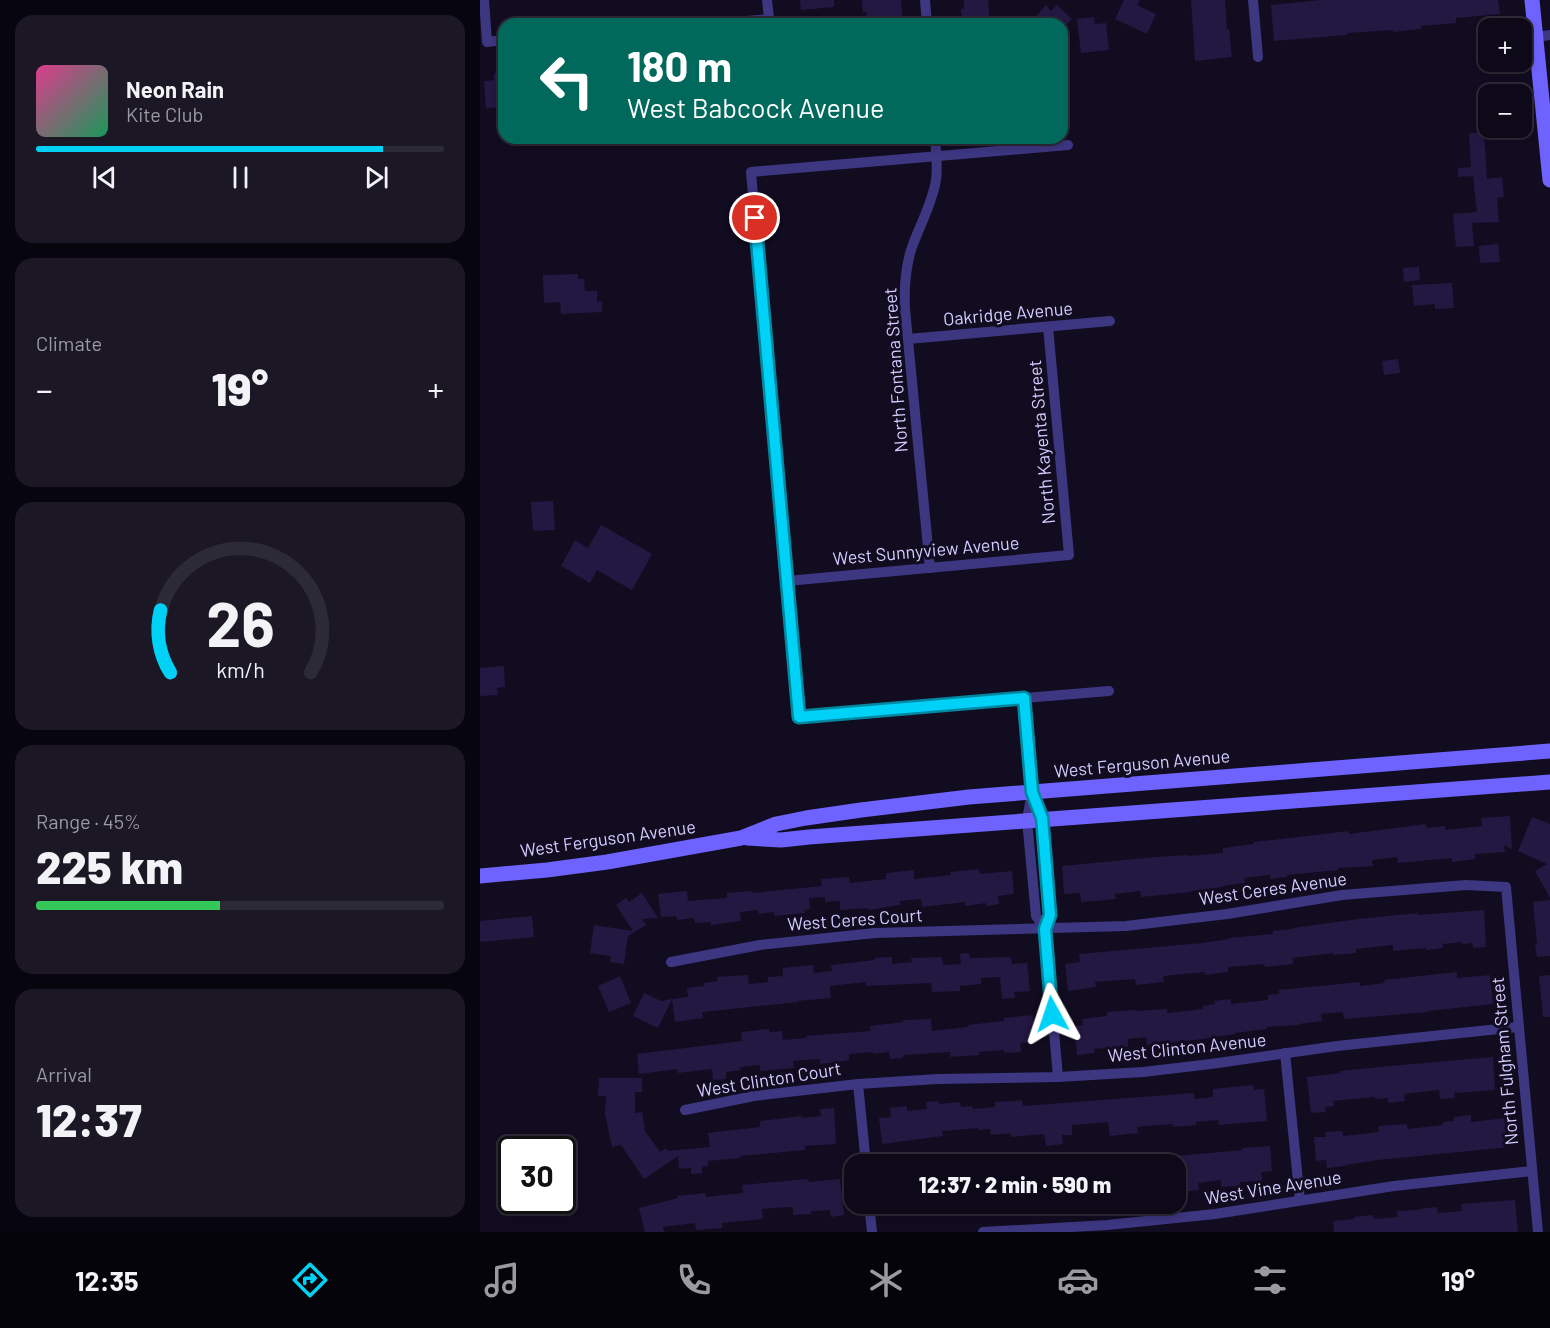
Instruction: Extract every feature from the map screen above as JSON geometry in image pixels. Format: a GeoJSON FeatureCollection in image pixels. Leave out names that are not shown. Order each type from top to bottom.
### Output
{"type":"FeatureCollection","features":[{"type":"Feature","properties":{"kind":"street"},"geometry":{"type":"LineString","coordinates":[[484,0],[487,42],[498,41]]}},
{"type":"Feature","properties":{"kind":"street"},"geometry":{"type":"LineString","coordinates":[[767,0],[769,18]]}},
{"type":"Feature","properties":{"kind":"street"},"geometry":{"type":"LineString","coordinates":[[925,0],[926,18]]}},
{"type":"Feature","properties":{"kind":"street"},"geometry":{"type":"LineString","coordinates":[[1253,0],[1258,57]]}},
{"type":"Feature","properties":{"kind":"street"},"geometry":{"type":"LineString","coordinates":[[1532,0],[1543,36],[1550,180]]}},
{"type":"Feature","properties":{"kind":"street","name":"North Fontana Street"},"geometry":{"type":"LineString","coordinates":[[930,568],[904,287],[912,248],[932,198],[936,179],[936,144]]}},
{"type":"Feature","properties":{"kind":"street"},"geometry":{"type":"LineString","coordinates":[[1068,145],[752,172],[799,717],[1109,691]]}},
{"type":"Feature","properties":{"kind":"street","name":"Oakridge Avenue"},"geometry":{"type":"LineString","coordinates":[[908,339],[1110,321]]}},
{"type":"Feature","properties":{"kind":"street","name":"North Kayenta Street"},"geometry":{"type":"LineString","coordinates":[[1048,327],[1069,555]]}},
{"type":"Feature","properties":{"kind":"street","name":"West Sunnyview Avenue"},"geometry":{"type":"LineString","coordinates":[[787,581],[1069,555]]}},
{"type":"Feature","properties":{"kind":"street"},"geometry":{"type":"LineString","coordinates":[[1024,698],[1034,819],[1036,916],[1045,929],[1058,1077]]}},
{"type":"Feature","properties":{"kind":"street","name":"West Ferguson Avenue"},"geometry":{"type":"LineString","coordinates":[[480,876],[607,862],[741,838],[776,824],[919,802],[1550,751]]}},
{"type":"Feature","properties":{"kind":"street","name":"West Ferguson Avenue"},"geometry":{"type":"LineString","coordinates":[[741,838],[781,840],[1034,819],[1550,782]]}},
{"type":"Feature","properties":{"kind":"street","name":"West Ceres Avenue"},"geometry":{"type":"LineString","coordinates":[[1045,929],[1126,926],[1227,914],[1342,895],[1467,885],[1506,886]]}},
{"type":"Feature","properties":{"kind":"street","name":"North Fulgham Street"},"geometry":{"type":"LineString","coordinates":[[1506,886],[1538,1232]]}},
{"type":"Feature","properties":{"kind":"street","name":"West Ceres Court"},"geometry":{"type":"LineString","coordinates":[[671,962],[760,945],[875,933],[1045,929]]}},
{"type":"Feature","properties":{"kind":"street","name":"West Clinton Avenue"},"geometry":{"type":"LineString","coordinates":[[858,1084],[1143,1072],[1285,1053],[1518,1027]]}},
{"type":"Feature","properties":{"kind":"street"},"geometry":{"type":"LineString","coordinates":[[1285,1053],[1300,1200]]}},
{"type":"Feature","properties":{"kind":"street"},"geometry":{"type":"LineString","coordinates":[[858,1084],[865,1154]]}},
{"type":"Feature","properties":{"kind":"street","name":"West Clinton Court"},"geometry":{"type":"LineString","coordinates":[[685,1110],[754,1096],[858,1084]]}},
{"type":"Feature","properties":{"kind":"street","name":"West Vine Avenue"},"geometry":{"type":"LineString","coordinates":[[983,1232],[1044,1230],[1215,1214],[1394,1186],[1532,1171]]}},
{"type":"Feature","properties":{"kind":"street"},"geometry":{"type":"LineString","coordinates":[[870,1214],[872,1232]]}},
{"type":"Feature","properties":{"kind":"building"},"geometry":{"type":"Polygon","coordinates":[[[800,0],[834,0],[834,7],[801,10],[800,0]]]}},
{"type":"Feature","properties":{"kind":"building"},"geometry":{"type":"Polygon","coordinates":[[[862,0],[901,0],[902,18],[866,18],[866,12],[863,12],[862,0]]]}},
{"type":"Feature","properties":{"kind":"building"},"geometry":{"type":"Polygon","coordinates":[[[964,0],[988,0],[990,18],[962,18],[961,9],[964,9],[964,0]]]}},
{"type":"Feature","properties":{"kind":"building"},"geometry":{"type":"Polygon","coordinates":[[[1124,0],[1140,0],[1137,5],[1156,14],[1147,34],[1115,19],[1124,0]]]}},
{"type":"Feature","properties":{"kind":"building"},"geometry":{"type":"Polygon","coordinates":[[[1191,0],[1225,0],[1232,57],[1195,61],[1191,0]]]}},
{"type":"Feature","properties":{"kind":"building"},"geometry":{"type":"Polygon","coordinates":[[[1320,0],[1498,0],[1500,14],[1456,18],[1456,23],[1421,26],[1421,29],[1347,33],[1347,35],[1274,41],[1271,5],[1320,0]]]}},
{"type":"Feature","properties":{"kind":"building"},"geometry":{"type":"Polygon","coordinates":[[[1046,5],[1051,11],[1057,5],[1072,19],[1068,23],[1068,18],[1034,18],[1046,5]]]}},
{"type":"Feature","properties":{"kind":"building"},"geometry":{"type":"Polygon","coordinates":[[[1094,17],[1095,24],[1106,23],[1109,50],[1081,53],[1077,19],[1094,17]]]}},
{"type":"Feature","properties":{"kind":"building"},"geometry":{"type":"Polygon","coordinates":[[[494,73],[498,73],[498,107],[486,108],[484,81],[494,80],[494,73]]]}},
{"type":"Feature","properties":{"kind":"building"},"geometry":{"type":"Polygon","coordinates":[[[1478,132],[1478,138],[1484,138],[1487,179],[1502,177],[1504,197],[1497,198],[1499,222],[1472,223],[1474,246],[1456,247],[1453,214],[1477,212],[1473,176],[1458,177],[1458,168],[1471,167],[1469,133],[1478,132]]]}},
{"type":"Feature","properties":{"kind":"building"},"geometry":{"type":"Polygon","coordinates":[[[1498,244],[1500,262],[1480,263],[1479,246],[1498,244]]]}},
{"type":"Feature","properties":{"kind":"building"},"geometry":{"type":"Polygon","coordinates":[[[1419,267],[1420,280],[1404,282],[1403,268],[1419,267]]]}},
{"type":"Feature","properties":{"kind":"building"},"geometry":{"type":"Polygon","coordinates":[[[578,274],[578,279],[584,279],[585,291],[597,291],[597,302],[602,301],[602,312],[561,314],[560,302],[544,303],[543,275],[578,274]]]}},
{"type":"Feature","properties":{"kind":"building"},"geometry":{"type":"Polygon","coordinates":[[[1452,283],[1454,308],[1435,309],[1435,304],[1414,306],[1412,285],[1452,283]]]}},
{"type":"Feature","properties":{"kind":"building"},"geometry":{"type":"Polygon","coordinates":[[[1398,359],[1400,373],[1384,375],[1382,361],[1398,359]]]}},
{"type":"Feature","properties":{"kind":"building"},"geometry":{"type":"Polygon","coordinates":[[[553,501],[555,530],[533,531],[531,502],[553,501]]]}},
{"type":"Feature","properties":{"kind":"building"},"geometry":{"type":"Polygon","coordinates":[[[601,525],[652,554],[632,590],[597,570],[590,583],[561,566],[575,540],[588,548],[601,525]]]}},
{"type":"Feature","properties":{"kind":"building"},"geometry":{"type":"Polygon","coordinates":[[[504,666],[505,687],[497,688],[498,695],[480,696],[480,668],[504,666]]]}},
{"type":"Feature","properties":{"kind":"building"},"geometry":{"type":"Polygon","coordinates":[[[1510,816],[1512,849],[1504,845],[1505,852],[1475,854],[1475,859],[1452,862],[1452,858],[1398,863],[1397,857],[1372,860],[1373,866],[1338,868],[1338,870],[1270,879],[1270,875],[1244,878],[1245,883],[1191,892],[1141,897],[1140,891],[1115,894],[1116,899],[1096,901],[1081,902],[1080,893],[1064,894],[1062,866],[1223,853],[1223,848],[1254,844],[1254,842],[1349,831],[1349,834],[1426,824],[1427,828],[1445,826],[1445,830],[1482,826],[1481,818],[1510,816]]]}},
{"type":"Feature","properties":{"kind":"building"},"geometry":{"type":"Polygon","coordinates":[[[1532,817],[1550,824],[1550,898],[1535,871],[1547,864],[1518,851],[1532,817]]]}},
{"type":"Feature","properties":{"kind":"building"},"geometry":{"type":"Polygon","coordinates":[[[979,869],[980,874],[1012,871],[1014,894],[998,896],[999,904],[986,906],[986,903],[965,906],[965,902],[922,907],[921,899],[900,901],[901,905],[868,910],[867,908],[840,910],[840,901],[825,902],[825,897],[809,898],[810,909],[804,910],[805,913],[774,916],[774,912],[759,914],[758,910],[740,912],[741,921],[711,925],[711,922],[695,923],[694,918],[677,920],[676,916],[661,917],[658,894],[687,891],[688,901],[727,898],[727,893],[752,891],[753,893],[822,886],[821,879],[849,877],[850,883],[886,879],[886,873],[914,870],[914,879],[979,869]]]}},
{"type":"Feature","properties":{"kind":"building"},"geometry":{"type":"Polygon","coordinates":[[[642,893],[658,918],[642,919],[646,925],[628,936],[624,964],[610,962],[611,956],[590,953],[594,925],[633,931],[616,905],[626,898],[629,902],[642,893]]]}},
{"type":"Feature","properties":{"kind":"building"},"geometry":{"type":"Polygon","coordinates":[[[1550,900],[1550,956],[1537,957],[1533,902],[1550,900]]]}},
{"type":"Feature","properties":{"kind":"building"},"geometry":{"type":"Polygon","coordinates":[[[1484,910],[1486,947],[1473,948],[1472,943],[1463,944],[1462,942],[1443,944],[1443,948],[1393,951],[1393,945],[1356,949],[1356,953],[1292,958],[1293,964],[1228,967],[1228,972],[1163,976],[1164,982],[1136,985],[1135,979],[1095,982],[1096,987],[1068,991],[1065,964],[1080,962],[1079,954],[1202,943],[1273,934],[1273,931],[1358,919],[1484,910]]]}},
{"type":"Feature","properties":{"kind":"building"},"geometry":{"type":"Polygon","coordinates":[[[532,916],[534,937],[480,942],[480,921],[532,916]]]}},
{"type":"Feature","properties":{"kind":"building"},"geometry":{"type":"Polygon","coordinates":[[[969,953],[970,958],[1011,957],[1012,964],[1027,963],[1030,991],[1014,992],[1015,998],[1002,999],[1000,977],[981,978],[981,984],[960,986],[960,991],[932,992],[931,983],[866,986],[866,982],[830,986],[831,998],[702,1012],[703,1018],[675,1022],[672,999],[688,997],[687,988],[718,981],[717,977],[748,975],[749,984],[768,982],[768,977],[783,976],[783,968],[813,965],[814,973],[832,971],[831,965],[892,957],[892,964],[912,962],[911,958],[942,957],[943,965],[961,964],[960,954],[969,953]]]}},
{"type":"Feature","properties":{"kind":"building"},"geometry":{"type":"Polygon","coordinates":[[[1457,972],[1457,978],[1490,975],[1493,1004],[1344,1019],[1343,1012],[1321,1014],[1322,1021],[1266,1027],[1267,1029],[1203,1039],[1147,1045],[1146,1037],[1128,1039],[1128,1047],[1094,1049],[1095,1053],[1077,1055],[1074,1026],[1083,1025],[1082,1019],[1107,1016],[1107,1012],[1167,1009],[1167,1013],[1203,1009],[1203,1006],[1215,1004],[1214,1001],[1231,999],[1231,1004],[1268,1000],[1268,995],[1279,994],[1279,990],[1360,982],[1360,986],[1385,983],[1384,980],[1457,972]]]}},
{"type":"Feature","properties":{"kind":"building"},"geometry":{"type":"Polygon","coordinates":[[[1550,975],[1550,1017],[1543,1017],[1539,976],[1550,975]]]}},
{"type":"Feature","properties":{"kind":"building"},"geometry":{"type":"Polygon","coordinates":[[[620,976],[631,1003],[609,1012],[598,986],[620,976]]]}},
{"type":"Feature","properties":{"kind":"building"},"geometry":{"type":"Polygon","coordinates":[[[644,993],[661,1001],[672,999],[658,1028],[633,1016],[644,993]]]}},
{"type":"Feature","properties":{"kind":"building"},"geometry":{"type":"Polygon","coordinates":[[[1033,1015],[1035,1042],[1020,1043],[1021,1052],[1004,1053],[1004,1050],[950,1057],[950,1052],[903,1055],[903,1058],[890,1059],[889,1052],[849,1054],[849,1060],[837,1062],[820,1064],[820,1059],[793,1061],[794,1068],[760,1071],[760,1065],[740,1067],[741,1070],[726,1072],[726,1079],[713,1080],[712,1069],[678,1073],[677,1069],[639,1074],[637,1054],[742,1041],[741,1032],[769,1029],[769,1032],[782,1031],[783,1040],[871,1031],[870,1026],[903,1022],[903,1020],[931,1019],[932,1031],[1033,1015]]]}},
{"type":"Feature","properties":{"kind":"building"},"geometry":{"type":"Polygon","coordinates":[[[1493,1057],[1495,1090],[1454,1093],[1455,1098],[1440,1099],[1439,1090],[1404,1094],[1405,1101],[1388,1103],[1388,1098],[1375,1099],[1375,1097],[1333,1101],[1334,1106],[1325,1107],[1326,1112],[1311,1113],[1307,1077],[1340,1073],[1340,1071],[1493,1057]]]}},
{"type":"Feature","properties":{"kind":"building"},"geometry":{"type":"Polygon","coordinates":[[[599,1078],[642,1078],[642,1092],[635,1092],[635,1113],[642,1112],[645,1131],[660,1152],[666,1148],[668,1151],[710,1147],[708,1133],[760,1127],[760,1121],[821,1116],[820,1109],[834,1108],[836,1144],[805,1146],[805,1150],[708,1161],[708,1166],[702,1167],[702,1173],[691,1174],[691,1168],[679,1169],[678,1156],[644,1179],[621,1145],[612,1147],[605,1114],[606,1096],[598,1096],[599,1078]]]}},
{"type":"Feature","properties":{"kind":"building"},"geometry":{"type":"Polygon","coordinates":[[[1253,1085],[1254,1090],[1264,1089],[1267,1121],[1219,1125],[1218,1120],[1173,1127],[1172,1124],[1137,1127],[1138,1133],[1110,1136],[1108,1122],[1072,1125],[1072,1135],[1062,1135],[1063,1144],[1046,1146],[1044,1134],[1011,1137],[1011,1133],[991,1135],[990,1129],[978,1130],[978,1128],[942,1131],[943,1136],[882,1144],[879,1118],[891,1117],[890,1108],[907,1106],[907,1111],[927,1109],[926,1102],[939,1101],[939,1104],[960,1102],[961,1107],[972,1106],[973,1109],[995,1107],[995,1102],[1022,1100],[1023,1106],[1194,1093],[1194,1099],[1213,1097],[1213,1089],[1253,1085]]]}},
{"type":"Feature","properties":{"kind":"building"},"geometry":{"type":"Polygon","coordinates":[[[1471,1115],[1471,1122],[1507,1118],[1510,1147],[1378,1160],[1327,1168],[1326,1160],[1316,1161],[1314,1137],[1326,1137],[1325,1132],[1342,1131],[1343,1136],[1379,1132],[1378,1126],[1407,1124],[1407,1129],[1443,1125],[1443,1122],[1454,1121],[1454,1117],[1471,1115]]]}},
{"type":"Feature","properties":{"kind":"building"},"geometry":{"type":"Polygon","coordinates":[[[1270,1146],[1272,1171],[1261,1172],[1262,1181],[1240,1182],[1240,1186],[1221,1187],[1221,1180],[1198,1183],[1199,1190],[1186,1191],[1186,1155],[1242,1150],[1242,1148],[1270,1146]]]}},
{"type":"Feature","properties":{"kind":"building"},"geometry":{"type":"Polygon","coordinates":[[[808,1179],[809,1182],[840,1179],[844,1215],[831,1217],[830,1210],[793,1215],[793,1207],[772,1208],[762,1209],[763,1219],[722,1223],[722,1228],[696,1230],[695,1223],[663,1227],[664,1232],[645,1232],[639,1208],[678,1198],[677,1196],[705,1193],[706,1197],[743,1193],[742,1185],[808,1179]]]}},
{"type":"Feature","properties":{"kind":"building"},"geometry":{"type":"Polygon","coordinates":[[[1515,1200],[1518,1232],[1334,1232],[1333,1221],[1354,1219],[1354,1217],[1373,1215],[1374,1219],[1398,1217],[1397,1211],[1437,1207],[1438,1213],[1462,1211],[1461,1204],[1515,1200]]]}},
{"type":"Feature","properties":{"kind":"route"},"geometry":{"type":"LineString","coordinates":[[755,218],[799,717],[1024,698],[1032,792],[1042,818],[1050,915],[1045,929],[1052,1014]]}}]}
